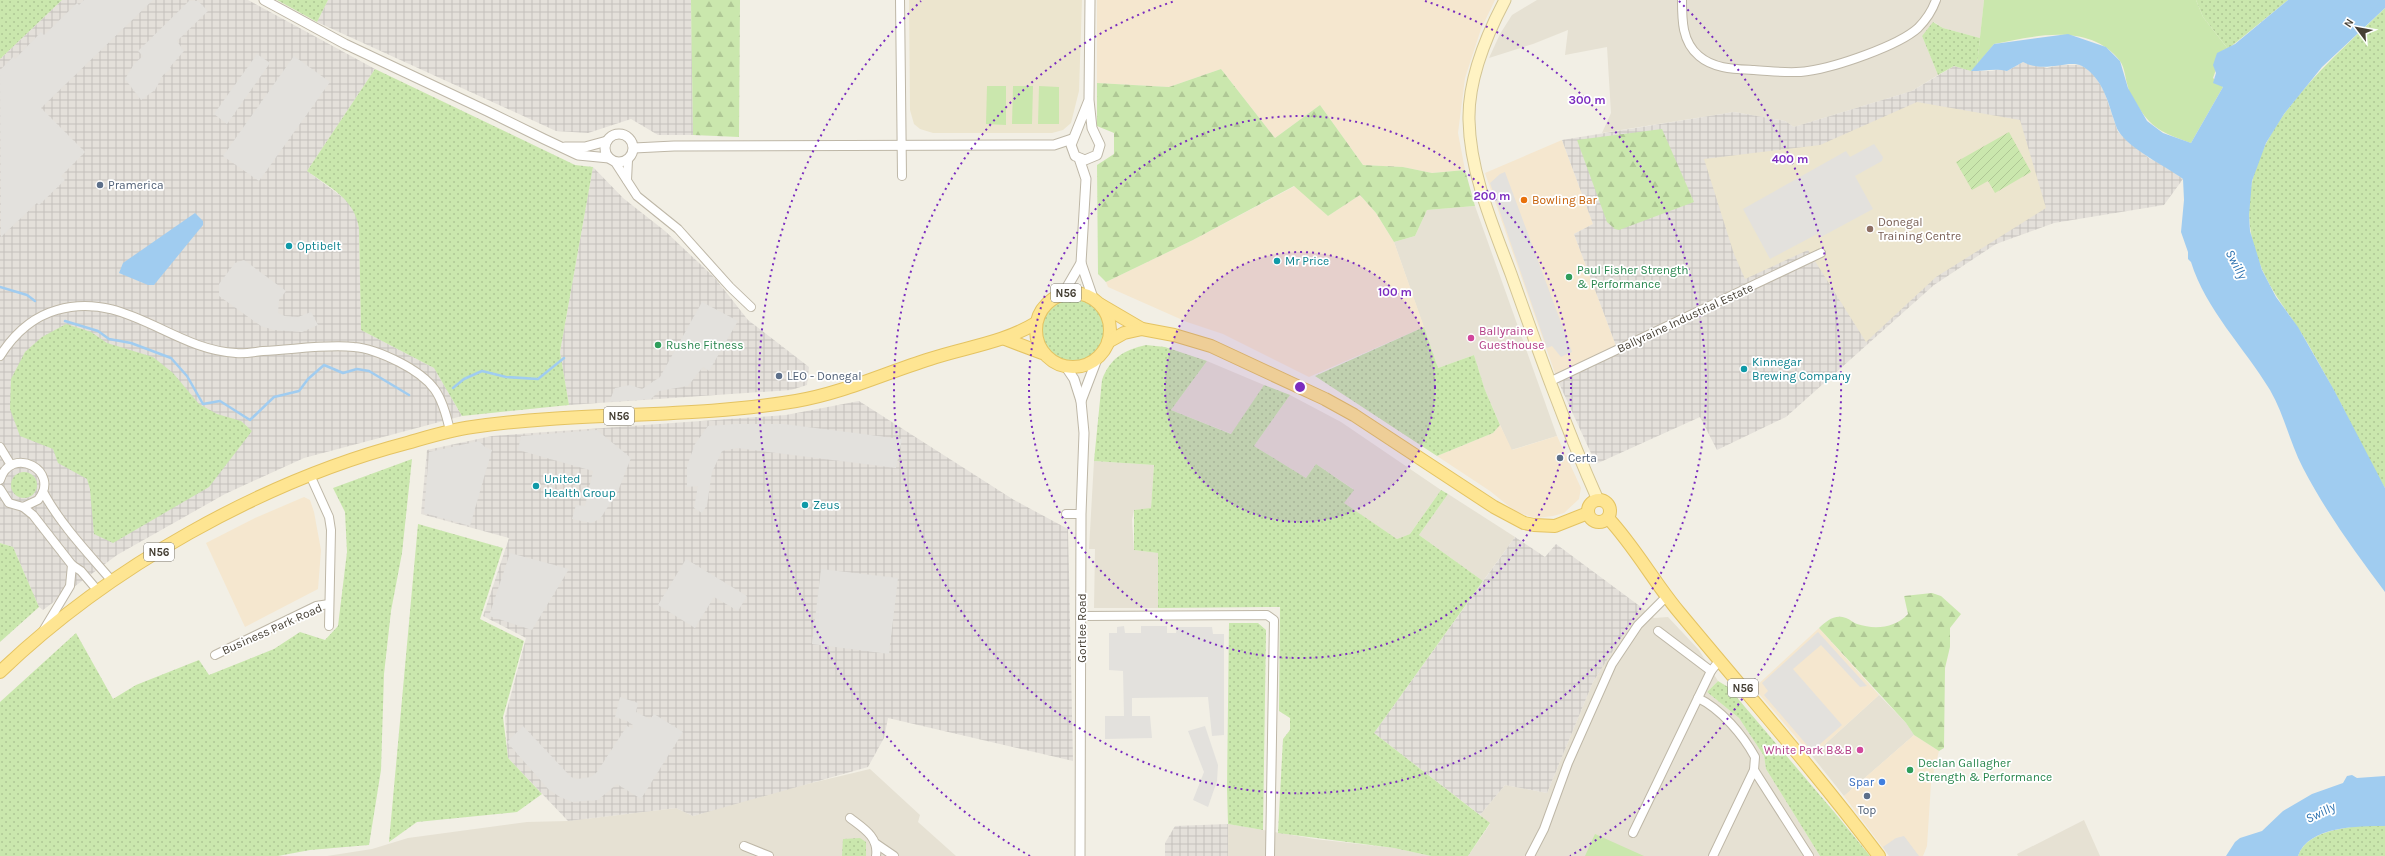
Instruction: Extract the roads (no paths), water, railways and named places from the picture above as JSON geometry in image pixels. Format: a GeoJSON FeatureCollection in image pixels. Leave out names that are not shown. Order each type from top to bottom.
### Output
{"type":"FeatureCollection","features":[{"type":"Feature","properties":{"kind":"main road"},"geometry":{"type":"LineString","coordinates":[[1505,0],[1495,18],[1477,66],[1470,94],[1469,120],[1471,146],[1498,238],[1549,382],[1598,500],[1591,503],[1588,513],[1592,519],[1599,522],[1608,518]]}},
{"type":"Feature","properties":{"kind":"main road","name":"N56"},"geometry":{"type":"LineString","coordinates":[[0,672],[41,633],[98,591],[190,533],[236,508],[310,475],[383,449],[450,431],[534,420],[703,411],[798,401],[875,379],[948,353],[1005,339],[1036,323],[1045,304],[1063,294],[1078,293],[1097,301],[1142,329]]}},
{"type":"Feature","properties":{"kind":"main road","name":"N56"},"geometry":{"type":"LineString","coordinates":[[1097,301],[1110,323],[1108,342],[1097,359]]}},
{"type":"Feature","properties":{"kind":"main road"},"geometry":{"type":"LineString","coordinates":[[1036,323],[1035,334],[1042,353]]}},
{"type":"Feature","properties":{"kind":"main road","name":"N56"},"geometry":{"type":"LineString","coordinates":[[1108,342],[1124,333],[1142,329],[1174,334],[1211,346],[1325,399],[1354,415],[1494,507],[1524,523],[1534,526],[1555,526],[1588,513]]}},
{"type":"Feature","properties":{"kind":"main road"},"geometry":{"type":"LineString","coordinates":[[1005,339],[1042,353],[1050,360],[1066,367],[1089,364],[1097,359]]}},
{"type":"Feature","properties":{"kind":"main road","name":"N56"},"geometry":{"type":"LineString","coordinates":[[1598,500],[1605,501],[1610,507],[1608,518],[1627,539],[1666,597],[1815,775],[1879,856]]}},
{"type":"Feature","properties":{"kind":"street"},"geometry":{"type":"LineString","coordinates":[[264,0],[345,44],[578,155],[612,160],[628,160]]}},
{"type":"Feature","properties":{"kind":"street"},"geometry":{"type":"LineString","coordinates":[[900,0],[900,145],[902,176]]}},
{"type":"Feature","properties":{"kind":"street"},"geometry":{"type":"LineString","coordinates":[[1063,294],[1080,263],[1086,179],[1100,145],[1092,128],[1089,100],[1090,0]]}},
{"type":"Feature","properties":{"kind":"street"},"geometry":{"type":"LineString","coordinates":[[1682,0],[1682,19],[1685,34],[1691,48],[1699,56],[1722,68],[1792,72],[1828,68],[1892,43],[1916,29],[1926,19],[1936,0]]}},
{"type":"Feature","properties":{"kind":"street"},"geometry":{"type":"LineString","coordinates":[[1086,179],[1077,157],[1071,148],[1089,100]]}},
{"type":"Feature","properties":{"kind":"street"},"geometry":{"type":"LineString","coordinates":[[634,148],[900,145],[1054,146],[1084,131],[1094,133]]}},
{"type":"Feature","properties":{"kind":"street"},"geometry":{"type":"LineString","coordinates":[[560,146],[585,147],[607,141],[614,135],[623,134],[630,139],[634,148]]}},
{"type":"Feature","properties":{"kind":"street"},"geometry":{"type":"LineString","coordinates":[[607,141],[605,150],[637,196],[678,229],[730,287],[751,307]]}},
{"type":"Feature","properties":{"kind":"street"},"geometry":{"type":"LineString","coordinates":[[1054,146],[1077,157],[1088,160],[1094,157]]}},
{"type":"Feature","properties":{"kind":"street"},"geometry":{"type":"LineString","coordinates":[[627,180],[628,160],[634,148]]}},
{"type":"Feature","properties":{"kind":"street","name":"Ballyraine Industrial Estate"},"geometry":{"type":"LineString","coordinates":[[1549,382],[1822,253]]}},
{"type":"Feature","properties":{"kind":"street"},"geometry":{"type":"LineString","coordinates":[[1080,263],[1097,301]]}},
{"type":"Feature","properties":{"kind":"street"},"geometry":{"type":"LineString","coordinates":[[0,356],[14,336],[26,325],[46,313],[69,306],[94,304],[120,312],[212,349],[236,353],[354,347],[389,358],[424,376],[436,389],[444,405],[450,431]]}},
{"type":"Feature","properties":{"kind":"street","name":"Gortlee Road"},"geometry":{"type":"LineString","coordinates":[[1081,401],[1097,359]]}},
{"type":"Feature","properties":{"kind":"street","name":"Gortlee Road"},"geometry":{"type":"LineString","coordinates":[[1066,367],[1074,379],[1081,401],[1084,432],[1081,514],[1082,616],[1080,856]]}},
{"type":"Feature","properties":{"kind":"street"},"geometry":{"type":"LineString","coordinates":[[0,446],[11,465]]}},
{"type":"Feature","properties":{"kind":"street"},"geometry":{"type":"LineString","coordinates":[[0,480],[4,472],[11,465],[25,463],[38,469],[43,477],[43,492],[51,507],[72,535],[112,581]]}},
{"type":"Feature","properties":{"kind":"street"},"geometry":{"type":"LineString","coordinates":[[310,475],[329,517],[331,530],[329,626]]}},
{"type":"Feature","properties":{"kind":"street"},"geometry":{"type":"LineString","coordinates":[[0,490],[9,503],[23,507],[33,515],[72,565],[81,570],[98,591]]}},
{"type":"Feature","properties":{"kind":"street"},"geometry":{"type":"LineString","coordinates":[[23,507],[36,503],[43,492]]}},
{"type":"Feature","properties":{"kind":"street"},"geometry":{"type":"LineString","coordinates":[[1066,514],[1081,514]]}},
{"type":"Feature","properties":{"kind":"street"},"geometry":{"type":"LineString","coordinates":[[41,633],[70,586],[72,565]]}},
{"type":"Feature","properties":{"kind":"street"},"geometry":{"type":"LineString","coordinates":[[1530,856],[1544,828],[1568,763],[1612,664],[1638,625],[1666,597]]}},
{"type":"Feature","properties":{"kind":"street","name":"Business Park Road"},"geometry":{"type":"LineString","coordinates":[[215,655],[316,606],[329,604]]}},
{"type":"Feature","properties":{"kind":"street"},"geometry":{"type":"LineString","coordinates":[[1082,616],[1267,615],[1274,620],[1270,856]]}},
{"type":"Feature","properties":{"kind":"street"},"geometry":{"type":"LineString","coordinates":[[1658,631],[1712,671]]}},
{"type":"Feature","properties":{"kind":"street"},"geometry":{"type":"LineString","coordinates":[[1633,832],[1698,698],[1712,671],[1720,661]]}},
{"type":"Feature","properties":{"kind":"street"},"geometry":{"type":"LineString","coordinates":[[1698,698],[1714,707],[1735,730],[1755,757],[1754,770],[1713,856]]}},
{"type":"Feature","properties":{"kind":"street"},"geometry":{"type":"LineString","coordinates":[[1754,770],[1809,856]]}},
{"type":"Feature","properties":{"kind":"street"},"geometry":{"type":"LineString","coordinates":[[850,818],[870,833],[875,843],[876,856]]}},
{"type":"Feature","properties":{"kind":"street"},"geometry":{"type":"LineString","coordinates":[[875,843],[894,856]]}},
{"type":"Feature","properties":{"kind":"street"},"geometry":{"type":"LineString","coordinates":[[744,846],[769,856]]}},
{"type":"Feature","properties":{"kind":"water","name":"Swilly"},"geometry":{"type":"Polygon","coordinates":[[[2288,0],[2385,0],[2385,8],[2322,67],[2284,114],[2266,143],[2252,181],[2249,215],[2250,231],[2262,270],[2276,297],[2298,327],[2334,390],[2385,488],[2385,592],[2352,547],[2321,500],[2298,458],[2270,390],[2226,328],[2198,280],[2191,262],[2188,259],[2188,252],[2181,232],[2184,200],[2183,179],[2124,139],[2117,129],[2106,95],[2099,82],[2082,66],[2070,64],[2040,67],[2023,62],[2007,71],[1971,71],[1994,44],[2068,34],[2106,47],[2120,61],[2128,88],[2147,121],[2163,133],[2191,143],[2223,87],[2213,83],[2216,73],[2213,65],[2217,53],[2235,44],[2288,0]]]}},
{"type":"Feature","properties":{"kind":"water"},"geometry":{"type":"Polygon","coordinates":[[[195,213],[203,221],[203,225],[154,285],[148,285],[119,273],[123,263],[195,213]]]}},
{"type":"Feature","properties":{"kind":"water","name":"Swilly"},"geometry":{"type":"Polygon","coordinates":[[[2352,775],[2357,778],[2385,776],[2385,826],[2362,826],[2323,833],[2312,839],[2304,846],[2298,856],[2226,856],[2235,842],[2240,838],[2262,831],[2283,811],[2312,794],[2343,783],[2347,776],[2352,775]]]}},
{"type":"Feature","properties":{"kind":"waterway"},"geometry":{"type":"LineString","coordinates":[[0,287],[27,295],[35,301]]}},
{"type":"Feature","properties":{"kind":"waterway"},"geometry":{"type":"LineString","coordinates":[[65,321],[98,331],[109,339],[131,343],[171,358],[187,376],[203,404],[220,401],[250,420],[274,397],[299,391],[308,379],[324,365],[343,373],[357,369],[369,371],[409,395]]}},
{"type":"Feature","properties":{"kind":"waterway"},"geometry":{"type":"LineString","coordinates":[[453,388],[464,379],[482,371],[506,377],[538,379],[564,358]]}},
{"type":"Feature","properties":{"kind":"place","name":"Pramerica"},"geometry":{"type":"Point","coordinates":[100,185]}},
{"type":"Feature","properties":{"kind":"place","name":"Bowling Bar"},"geometry":{"type":"Point","coordinates":[1524,200]}},
{"type":"Feature","properties":{"kind":"place","name":"Donegal Training Centre"},"geometry":{"type":"Point","coordinates":[1870,229]}},
{"type":"Feature","properties":{"kind":"place","name":"Optibelt"},"geometry":{"type":"Point","coordinates":[289,246]}},
{"type":"Feature","properties":{"kind":"place","name":"Mr Price"},"geometry":{"type":"Point","coordinates":[1277,261]}},
{"type":"Feature","properties":{"kind":"place","name":"Paul Fisher Strength & Performance"},"geometry":{"type":"Point","coordinates":[1569,277]}},
{"type":"Feature","properties":{"kind":"place","name":"Ballyraine Guesthouse"},"geometry":{"type":"Point","coordinates":[1471,338]}},
{"type":"Feature","properties":{"kind":"place","name":"Rushe Fitness"},"geometry":{"type":"Point","coordinates":[658,345]}},
{"type":"Feature","properties":{"kind":"place","name":"Kinnegar Brewing Company"},"geometry":{"type":"Point","coordinates":[1744,369]}},
{"type":"Feature","properties":{"kind":"place","name":"LEO - Donegal"},"geometry":{"type":"Point","coordinates":[779,376]}},
{"type":"Feature","properties":{"kind":"place","name":"Certa"},"geometry":{"type":"Point","coordinates":[1560,458]}},
{"type":"Feature","properties":{"kind":"place","name":"United Health Group"},"geometry":{"type":"Point","coordinates":[536,486]}},
{"type":"Feature","properties":{"kind":"place","name":"Zeus"},"geometry":{"type":"Point","coordinates":[805,505]}},
{"type":"Feature","properties":{"kind":"place","name":"White Park B&B"},"geometry":{"type":"Point","coordinates":[1860,750]}},
{"type":"Feature","properties":{"kind":"place","name":"Declan Gallagher Strength & Performance"},"geometry":{"type":"Point","coordinates":[1910,770]}},
{"type":"Feature","properties":{"kind":"place","name":"Spar"},"geometry":{"type":"Point","coordinates":[1882,782]}},
{"type":"Feature","properties":{"kind":"place","name":"Top"},"geometry":{"type":"Point","coordinates":[1867,796]}}]}
